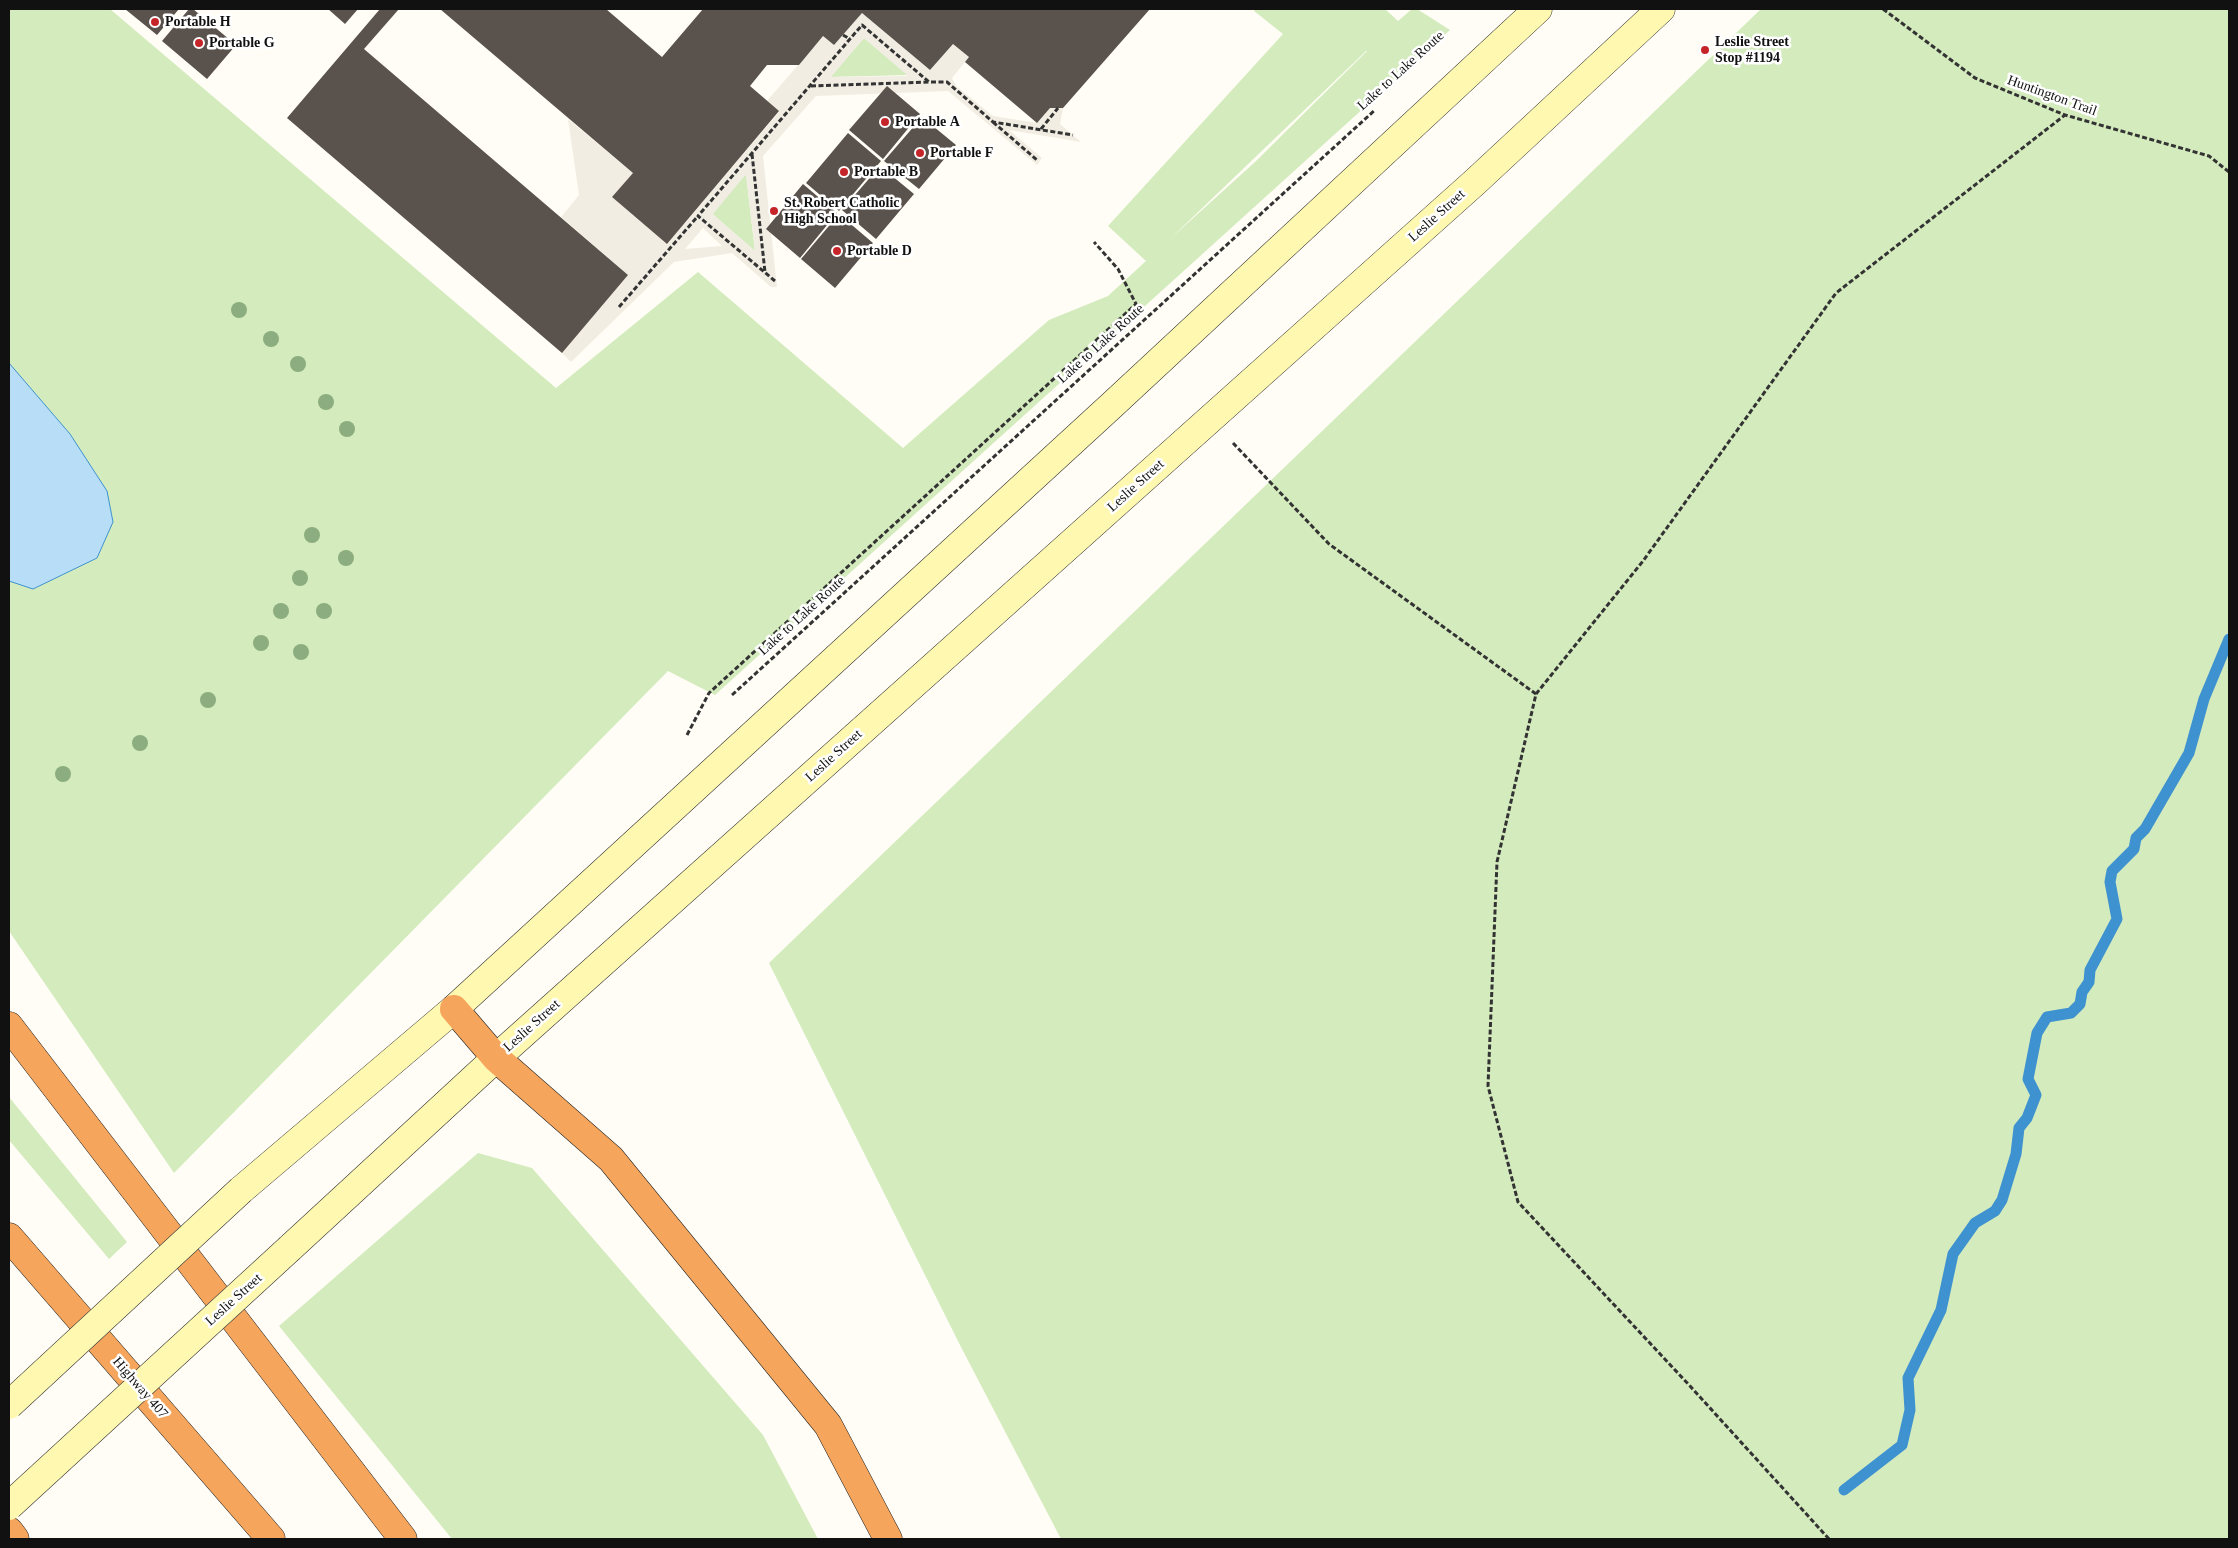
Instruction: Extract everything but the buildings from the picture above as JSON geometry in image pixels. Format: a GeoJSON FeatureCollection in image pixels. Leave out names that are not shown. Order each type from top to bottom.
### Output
{"type":"FeatureCollection","features":[{"type":"Feature","properties":{"kind":"highway"},"geometry":{"type":"LineString","coordinates":[[454,1009],[496,1058],[611,1159],[828,1425],[888,1539]]}},
{"type":"Feature","properties":{"kind":"highway"},"geometry":{"type":"LineString","coordinates":[[9,1026],[403,1539]]}},
{"type":"Feature","properties":{"kind":"highway","name":"Highway 407"},"geometry":{"type":"LineString","coordinates":[[9,1237],[270,1539]]}},
{"type":"Feature","properties":{"kind":"highway"},"geometry":{"type":"LineString","coordinates":[[9,1531],[15,1539]]}},
{"type":"Feature","properties":{"kind":"main road"},"geometry":{"type":"LineString","coordinates":[[9,1405],[241,1190],[454,1009],[1111,406],[1538,9]]}},
{"type":"Feature","properties":{"kind":"main road","name":"Leslie Street"},"geometry":{"type":"LineString","coordinates":[[9,1506],[496,1058],[1475,182],[1661,9]]}},
{"type":"Feature","properties":{"kind":"path","name":"Huntington Trail"},"geometry":{"type":"LineString","coordinates":[[1883,9],[1975,78],[2065,115],[2209,156],[2229,172]]}},
{"type":"Feature","properties":{"kind":"path"},"geometry":{"type":"LineString","coordinates":[[619,307],[862,26],[929,82]]}},
{"type":"Feature","properties":{"kind":"path"},"geometry":{"type":"LineString","coordinates":[[843,34],[850,39]]}},
{"type":"Feature","properties":{"kind":"path"},"geometry":{"type":"LineString","coordinates":[[810,86],[947,82],[1038,160]]}},
{"type":"Feature","properties":{"kind":"path","name":"Lake to Lake Route"},"geometry":{"type":"LineString","coordinates":[[732,695],[1382,103]]}},
{"type":"Feature","properties":{"kind":"path"},"geometry":{"type":"LineString","coordinates":[[1040,130],[1058,108]]}},
{"type":"Feature","properties":{"kind":"path"},"geometry":{"type":"LineString","coordinates":[[1828,1539],[1690,1386],[1518,1202],[1488,1086],[1497,862],[1536,694],[1643,561],[1836,293],[2065,115]]}},
{"type":"Feature","properties":{"kind":"path"},"geometry":{"type":"LineString","coordinates":[[993,122],[1073,135]]}},
{"type":"Feature","properties":{"kind":"path"},"geometry":{"type":"LineString","coordinates":[[752,154],[765,273]]}},
{"type":"Feature","properties":{"kind":"path"},"geometry":{"type":"LineString","coordinates":[[698,216],[775,281]]}},
{"type":"Feature","properties":{"kind":"path"},"geometry":{"type":"LineString","coordinates":[[687,735],[710,693],[1136,304],[1118,269],[1094,242]]}},
{"type":"Feature","properties":{"kind":"path"},"geometry":{"type":"LineString","coordinates":[[1211,419],[1329,544],[1536,694]]}},
{"type":"Feature","properties":{"kind":"green space"},"geometry":{"type":"Polygon","coordinates":[[[9,9],[110,9],[556,388],[698,272],[903,448],[1049,320],[1108,296],[1146,261],[1108,226],[1283,34],[1254,11],[1256,9],[1385,9],[1398,21],[1412,9],[1417,9],[1450,30],[715,695],[668,671],[174,1173],[9,931],[9,9]],[[1367,51],[1170,239],[1255,162],[1367,51]]]}},
{"type":"Feature","properties":{"kind":"green space"},"geometry":{"type":"Polygon","coordinates":[[[1761,9],[2229,9],[2229,1539],[1061,1539],[961,1347],[769,963],[1761,9]]]}},
{"type":"Feature","properties":{"kind":"green space"},"geometry":{"type":"Polygon","coordinates":[[[864,38],[908,75],[830,77],[864,38]]]}},
{"type":"Feature","properties":{"kind":"green space"},"geometry":{"type":"Polygon","coordinates":[[[746,174],[755,251],[712,214],[746,174]]]}},
{"type":"Feature","properties":{"kind":"green space"},"geometry":{"type":"Polygon","coordinates":[[[9,1097],[127,1242],[109,1259],[9,1140],[9,1097]]]}},
{"type":"Feature","properties":{"kind":"green space"},"geometry":{"type":"Polygon","coordinates":[[[478,1153],[532,1168],[763,1435],[818,1539],[452,1539],[279,1326],[478,1153]]]}},
{"type":"Feature","properties":{"kind":"shaded area"},"geometry":{"type":"Polygon","coordinates":[[[862,13],[930,70],[953,44],[969,57],[952,78],[956,86],[993,116],[1037,123],[1050,108],[1063,108],[1060,124],[1081,142],[1009,130],[1042,158],[1037,165],[948,91],[816,96],[763,156],[777,287],[771,287],[732,253],[674,262],[571,362],[562,353],[628,275],[561,217],[579,195],[568,119],[633,173],[612,197],[667,244],[779,112],[767,101],[823,36],[834,45],[862,13]],[[864,38],[831,77],[907,76],[907,75],[864,38]],[[746,175],[713,214],[755,251],[746,175]],[[703,228],[685,249],[722,246],[703,228]]]}},
{"type":"Feature","properties":{"kind":"water"},"geometry":{"type":"Polygon","coordinates":[[[9,363],[70,434],[107,491],[113,522],[97,558],[33,589],[9,581],[9,363]]]}},
{"type":"Feature","properties":{"kind":"waterway"},"geometry":{"type":"LineString","coordinates":[[1844,1490],[1902,1445],[1910,1410],[1908,1378],[1941,1310],[1953,1254],[1975,1223],[1995,1211],[2002,1200],[2016,1154],[2019,1128],[2027,1118],[2036,1095],[2028,1079],[2037,1033],[2047,1017],[2071,1013],[2080,1004],[2082,992],[2089,982],[2090,970],[2117,919],[2110,882],[2112,871],[2134,849],[2136,838],[2145,829],[2189,753],[2204,699],[2229,639]]}},
{"type":"Feature","properties":{"kind":"place","name":"Portable H"},"geometry":{"type":"Point","coordinates":[155,22]}},
{"type":"Feature","properties":{"kind":"place","name":"Portable G"},"geometry":{"type":"Point","coordinates":[199,43]}},
{"type":"Feature","properties":{"kind":"place","name":"Leslie Street Stop #1194"},"geometry":{"type":"Point","coordinates":[1705,50]}},
{"type":"Feature","properties":{"kind":"place","name":"Portable A"},"geometry":{"type":"Point","coordinates":[885,122]}},
{"type":"Feature","properties":{"kind":"place","name":"Portable F"},"geometry":{"type":"Point","coordinates":[920,153]}},
{"type":"Feature","properties":{"kind":"place","name":"Portable B"},"geometry":{"type":"Point","coordinates":[844,172]}},
{"type":"Feature","properties":{"kind":"place","name":"St. Robert Catholic High School"},"geometry":{"type":"Point","coordinates":[774,211]}},
{"type":"Feature","properties":{"kind":"place","name":"Portable D"},"geometry":{"type":"Point","coordinates":[837,251]}}]}
